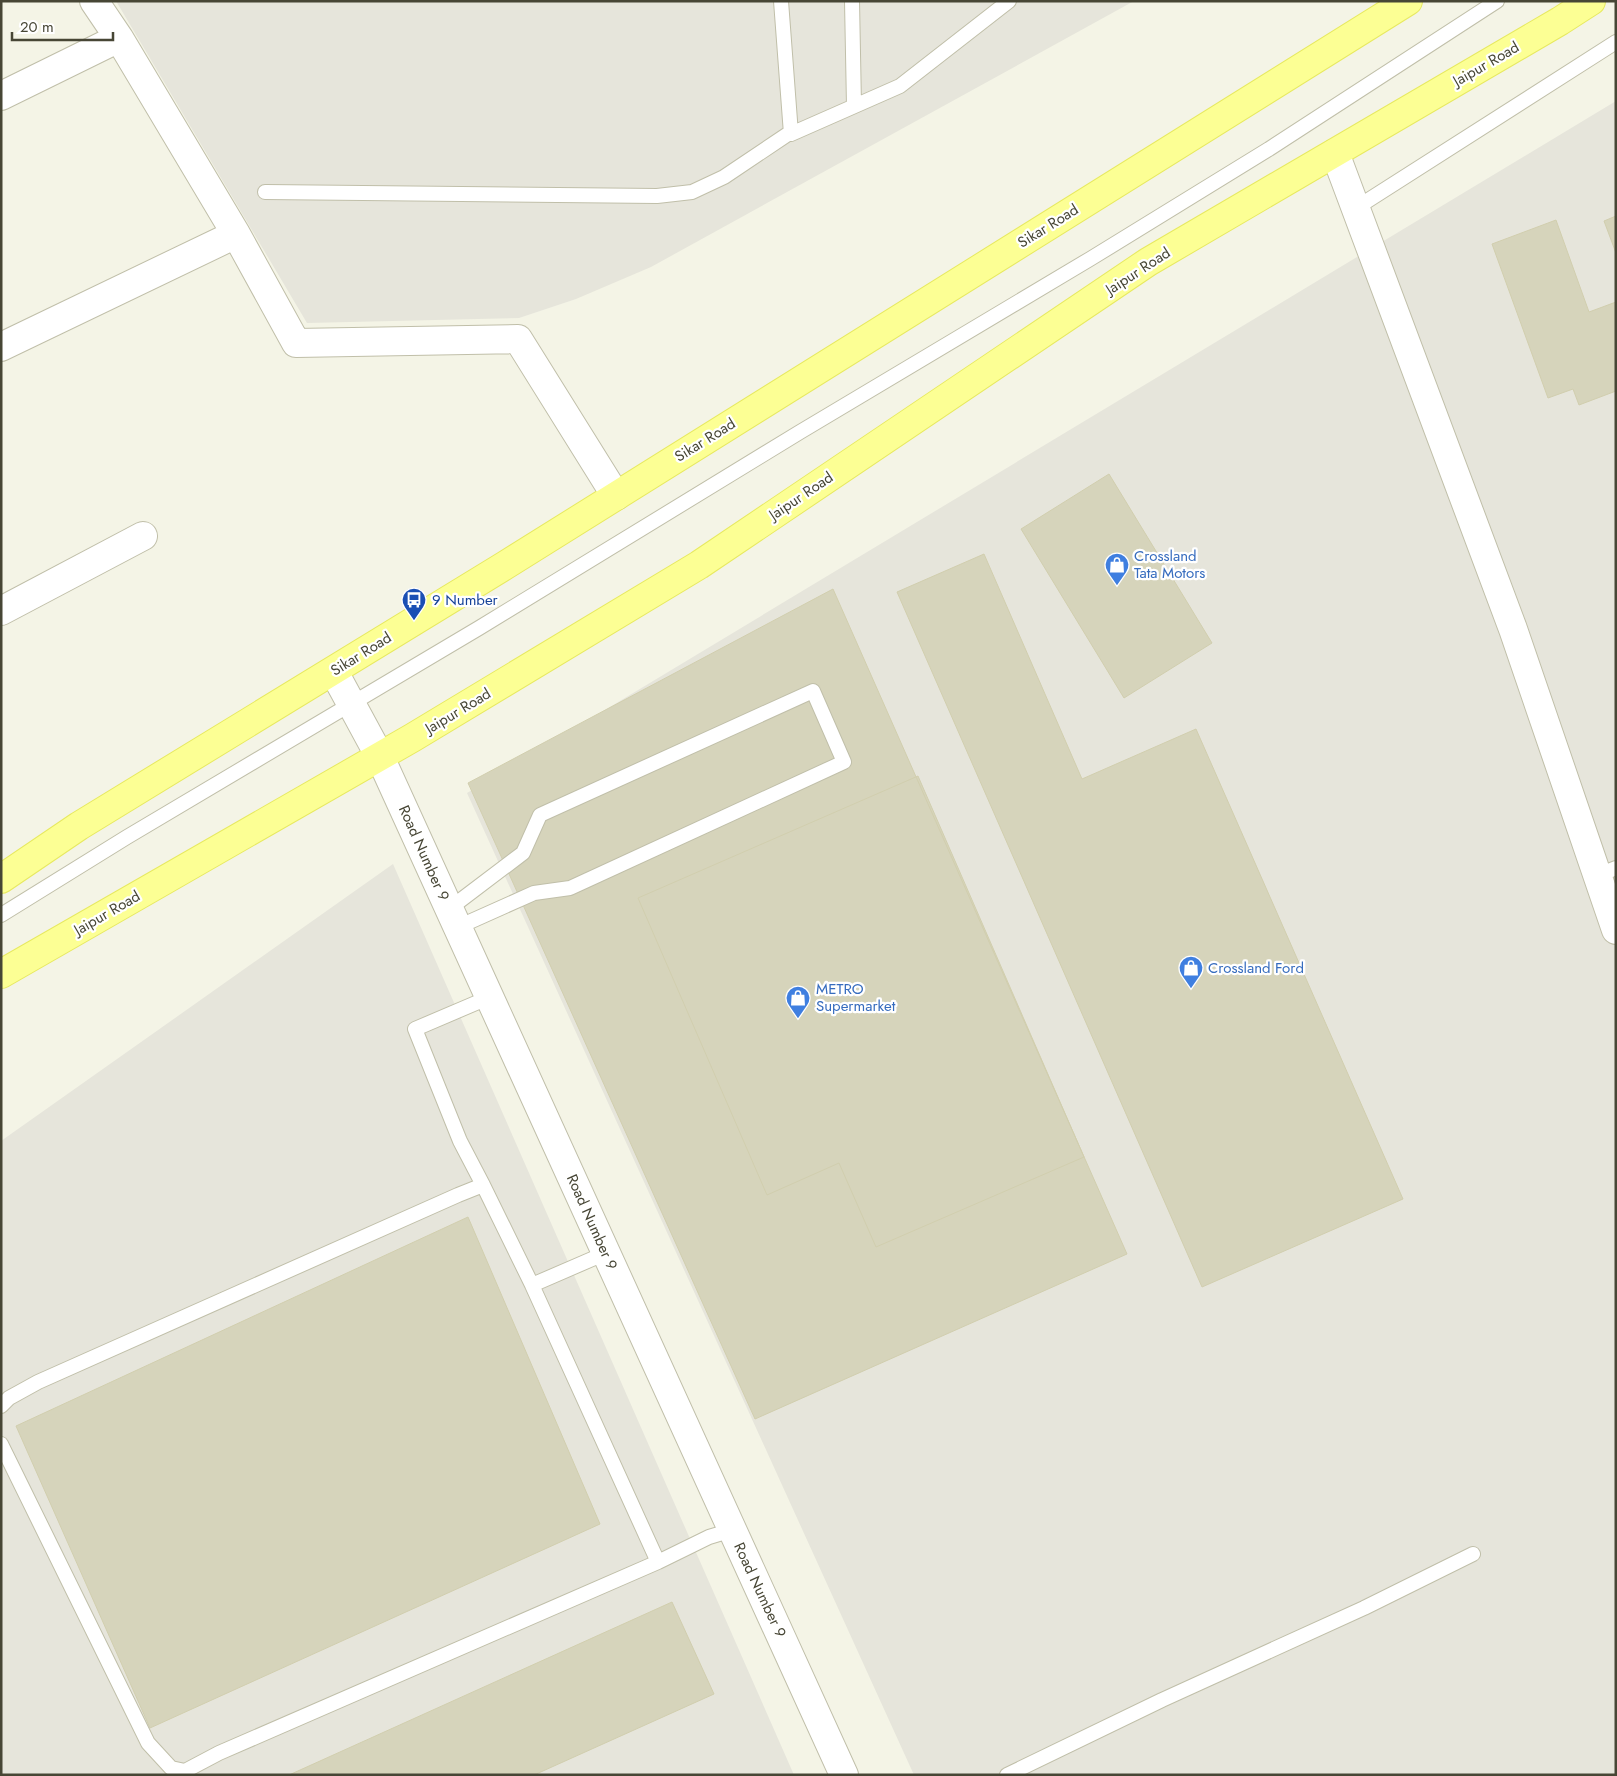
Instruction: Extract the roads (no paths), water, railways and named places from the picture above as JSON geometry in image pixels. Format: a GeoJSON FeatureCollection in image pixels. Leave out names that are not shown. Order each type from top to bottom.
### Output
{"type":"FeatureCollection","features":[{"type":"Feature","properties":{"kind":"main road","name":"Sikar Road"},"geometry":{"type":"LineString","coordinates":[[1,878],[79,826],[334,672],[1408,1]]}},
{"type":"Feature","properties":{"kind":"main road","name":"Jaipur Road"},"geometry":{"type":"LineString","coordinates":[[1,974],[380,757],[699,565],[1148,262],[1591,1]]}},
{"type":"Feature","properties":{"kind":"street"},"geometry":{"type":"LineString","coordinates":[[94,1],[119,38],[236,234],[296,343],[518,338],[616,496]]}},
{"type":"Feature","properties":{"kind":"street"},"geometry":{"type":"LineString","coordinates":[[1,96],[119,38]]}},
{"type":"Feature","properties":{"kind":"street"},"geometry":{"type":"LineString","coordinates":[[1335,153],[1606,872],[1616,930]]}},
{"type":"Feature","properties":{"kind":"street"},"geometry":{"type":"LineString","coordinates":[[1,347],[236,234]]}},
{"type":"Feature","properties":{"kind":"street"},"geometry":{"type":"LineString","coordinates":[[1,611],[143,536]]}},
{"type":"Feature","properties":{"kind":"street","name":"Road Number 9"},"geometry":{"type":"LineString","coordinates":[[334,672],[380,757],[844,1775]]}},
{"type":"Feature","properties":{"kind":"lane"},"geometry":{"type":"LineString","coordinates":[[781,1],[790,132]]}},
{"type":"Feature","properties":{"kind":"lane"},"geometry":{"type":"LineString","coordinates":[[852,1],[854,106]]}},
{"type":"Feature","properties":{"kind":"lane"},"geometry":{"type":"LineString","coordinates":[[265,192],[657,196],[692,192],[724,177],[790,132],[791,134],[900,86],[1009,1]]}},
{"type":"Feature","properties":{"kind":"lane"},"geometry":{"type":"LineString","coordinates":[[1,915],[127,837],[351,704],[1245,164],[1497,1]]}},
{"type":"Feature","properties":{"kind":"lane"},"geometry":{"type":"LineString","coordinates":[[1356,208],[1616,42]]}},
{"type":"Feature","properties":{"kind":"lane"},"geometry":{"type":"LineString","coordinates":[[813,690],[844,762],[570,888],[534,893],[453,918],[523,853],[540,815],[813,690]]}},
{"type":"Feature","properties":{"kind":"lane"},"geometry":{"type":"LineString","coordinates":[[490,997],[415,1030],[460,1141],[532,1285],[658,1562]]}},
{"type":"Feature","properties":{"kind":"lane"},"geometry":{"type":"LineString","coordinates":[[1,1406],[9,1398],[38,1382],[483,1185]]}},
{"type":"Feature","properties":{"kind":"lane"},"geometry":{"type":"LineString","coordinates":[[532,1285],[606,1253]]}},
{"type":"Feature","properties":{"kind":"lane"},"geometry":{"type":"LineString","coordinates":[[1,1444],[148,1743],[171,1768],[185,1771],[219,1753],[658,1562],[709,1537],[732,1530]]}},
{"type":"Feature","properties":{"kind":"lane"},"geometry":{"type":"LineString","coordinates":[[1007,1775],[1162,1700],[1364,1608],[1473,1554]]}},
{"type":"Feature","properties":{"kind":"place","name":"Crossland Tata Motors"},"geometry":{"type":"Point","coordinates":[1117,586]}},
{"type":"Feature","properties":{"kind":"place","name":"9 Number"},"geometry":{"type":"Point","coordinates":[414,621]}},
{"type":"Feature","properties":{"kind":"place","name":"Crossland Ford"},"geometry":{"type":"Point","coordinates":[1191,989]}},
{"type":"Feature","properties":{"kind":"place","name":"METRO Supermarket"},"geometry":{"type":"Point","coordinates":[798,1019]}}]}
